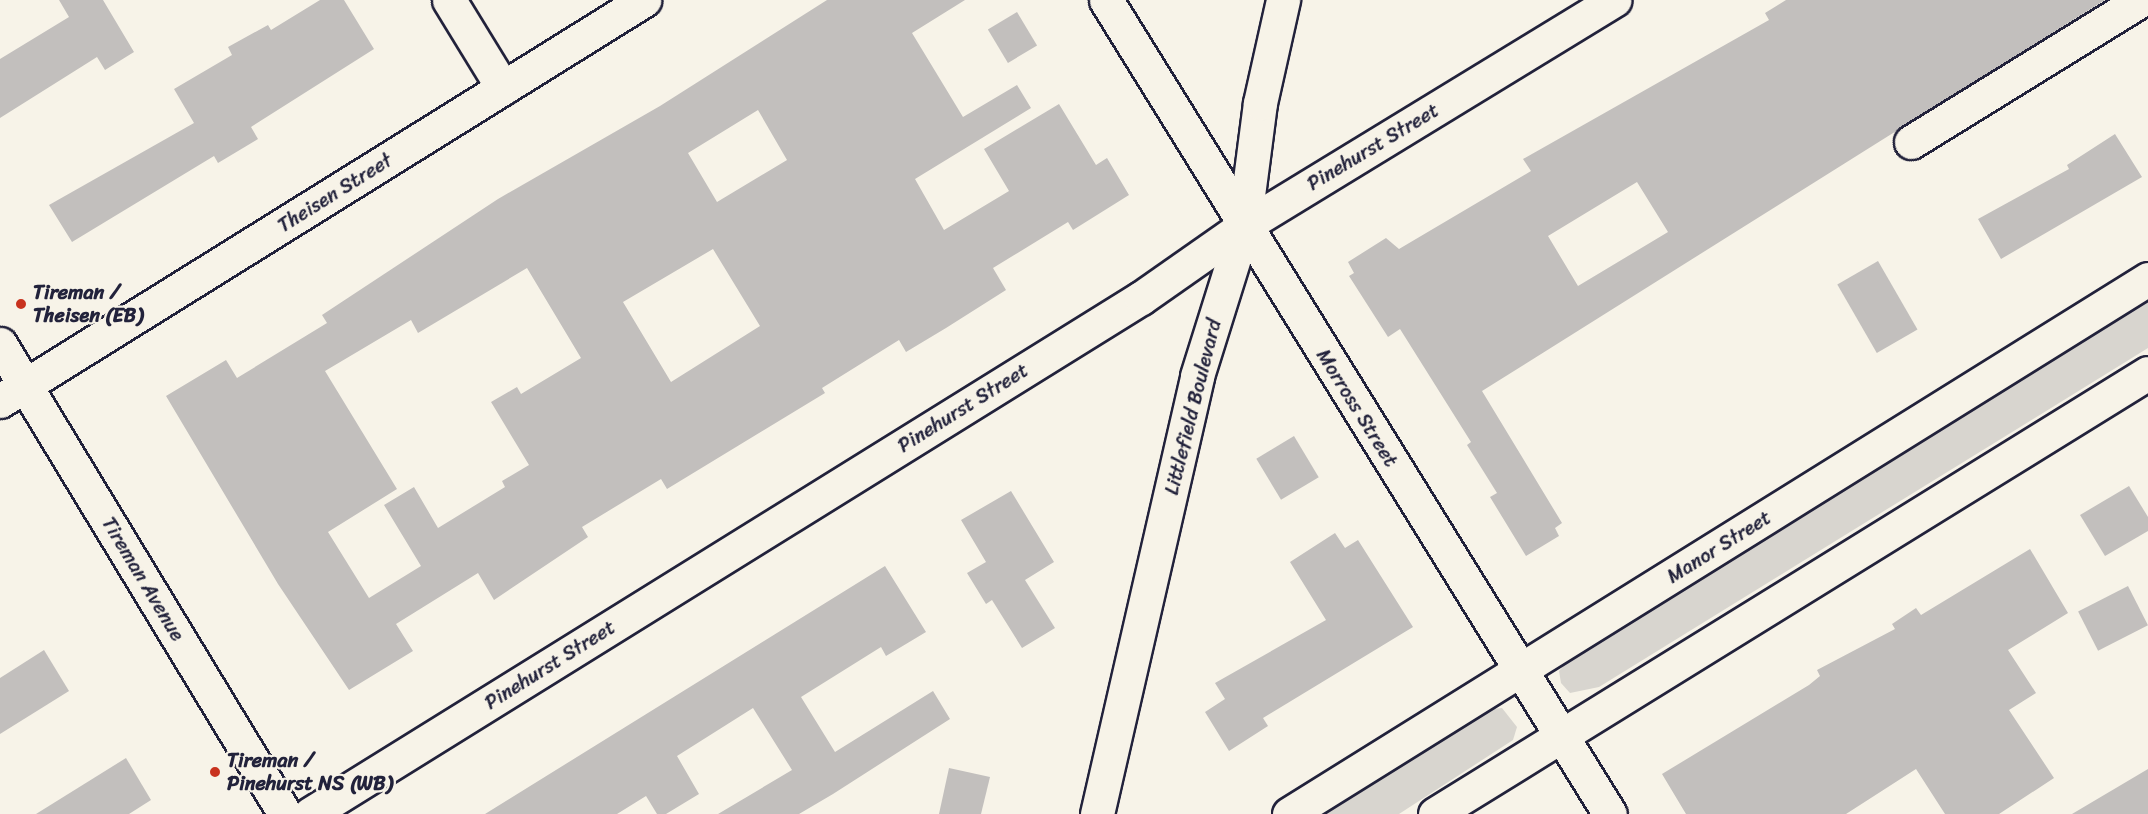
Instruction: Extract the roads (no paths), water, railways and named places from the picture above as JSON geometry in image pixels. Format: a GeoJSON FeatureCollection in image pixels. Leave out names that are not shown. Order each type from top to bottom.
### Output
{"type":"FeatureCollection","features":[{"type":"Feature","properties":{"kind":"street"},"geometry":{"type":"LineString","coordinates":[[449,0],[503,88]]}},
{"type":"Feature","properties":{"kind":"street","name":"Theisen Street"},"geometry":{"type":"LineString","coordinates":[[13,393],[644,0]]}},
{"type":"Feature","properties":{"kind":"street","name":"Morross Street"},"geometry":{"type":"LineString","coordinates":[[1106,0],[1610,814]]}},
{"type":"Feature","properties":{"kind":"street","name":"Littlefield Boulevard"},"geometry":{"type":"LineString","coordinates":[[1096,814],[1197,376],[1244,226],[1260,103],[1283,0]]}},
{"type":"Feature","properties":{"kind":"street","name":"Pinehurst Street"},"geometry":{"type":"LineString","coordinates":[[310,814],[1141,298],[1244,226],[1614,0]]}},
{"type":"Feature","properties":{"kind":"street"},"geometry":{"type":"LineString","coordinates":[[1911,142],[2141,0]]}},
{"type":"Feature","properties":{"kind":"street","name":"Manor Street"},"geometry":{"type":"LineString","coordinates":[[1289,814],[2148,279]]}},
{"type":"Feature","properties":{"kind":"street","name":"Tireman Avenue"},"geometry":{"type":"LineString","coordinates":[[0,344],[13,393],[285,814]]}},
{"type":"Feature","properties":{"kind":"street"},"geometry":{"type":"LineString","coordinates":[[1435,814],[2148,373]]}},
{"type":"Feature","properties":{"kind":"place","name":"Tireman / Theisen (EB)"},"geometry":{"type":"Point","coordinates":[21,304]}},
{"type":"Feature","properties":{"kind":"place","name":"Tireman / Pinehurst NS (WB)"},"geometry":{"type":"Point","coordinates":[215,772]}}]}
